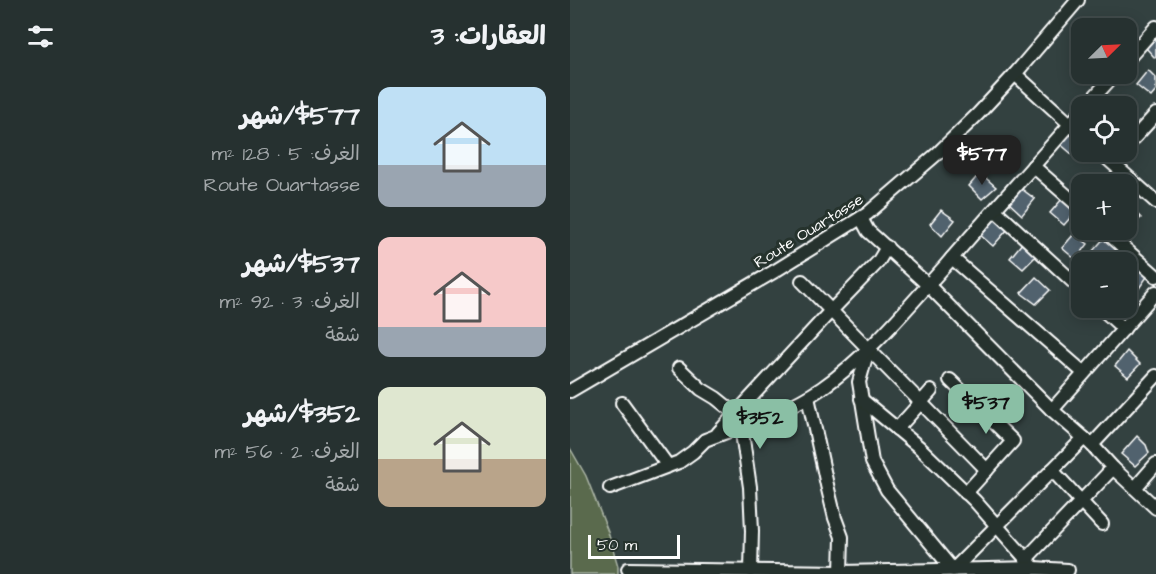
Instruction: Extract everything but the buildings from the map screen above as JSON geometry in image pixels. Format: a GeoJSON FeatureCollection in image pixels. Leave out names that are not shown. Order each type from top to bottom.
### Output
{"type":"FeatureCollection","features":[{"type":"Feature","properties":{"kind":"street","name":"Route Ouartasse"},"geometry":{"type":"LineString","coordinates":[[570,390],[725,301],[861,218],[938,153],[978,114],[1078,0]]}},
{"type":"Feature","properties":{"kind":"street"},"geometry":{"type":"LineString","coordinates":[[1137,48],[1156,27]]}},
{"type":"Feature","properties":{"kind":"street"},"geometry":{"type":"LineString","coordinates":[[610,488],[679,462],[705,440],[770,415],[808,397],[862,356],[1070,124],[1015,74]]}},
{"type":"Feature","properties":{"kind":"street"},"geometry":{"type":"LineString","coordinates":[[1095,96],[1106,84]]}},
{"type":"Feature","properties":{"kind":"street"},"geometry":{"type":"LineString","coordinates":[[1137,135],[1156,114]]}},
{"type":"Feature","properties":{"kind":"street"},"geometry":{"type":"LineString","coordinates":[[1113,162],[1155,200]]}},
{"type":"Feature","properties":{"kind":"street"},"geometry":{"type":"LineString","coordinates":[[1033,166],[1071,199]]}},
{"type":"Feature","properties":{"kind":"street"},"geometry":{"type":"LineString","coordinates":[[994,210],[1071,280]]}},
{"type":"Feature","properties":{"kind":"street"},"geometry":{"type":"LineString","coordinates":[[861,218],[868,231],[928,285],[1052,410],[1156,508]]}},
{"type":"Feature","properties":{"kind":"street"},"geometry":{"type":"LineString","coordinates":[[1115,240],[1156,276]]}},
{"type":"Feature","properties":{"kind":"street"},"geometry":{"type":"LineString","coordinates":[[715,436],[878,262],[887,248]]}},
{"type":"Feature","properties":{"kind":"street"},"geometry":{"type":"LineString","coordinates":[[952,258],[1084,373]]}},
{"type":"Feature","properties":{"kind":"street"},"geometry":{"type":"LineString","coordinates":[[802,280],[987,470]]}},
{"type":"Feature","properties":{"kind":"street"},"geometry":{"type":"LineString","coordinates":[[1052,410],[1156,292]]}},
{"type":"Feature","properties":{"kind":"street"},"geometry":{"type":"LineString","coordinates":[[1112,318],[1124,329]]}},
{"type":"Feature","properties":{"kind":"street"},"geometry":{"type":"LineString","coordinates":[[868,349],[859,382],[872,462],[886,490],[952,570]]}},
{"type":"Feature","properties":{"kind":"street"},"geometry":{"type":"LineString","coordinates":[[679,368],[701,389],[736,414],[741,426],[750,487],[751,571]]}},
{"type":"Feature","properties":{"kind":"street"},"geometry":{"type":"LineString","coordinates":[[952,570],[1052,470],[1088,442],[1156,376]]}},
{"type":"Feature","properties":{"kind":"street"},"geometry":{"type":"LineString","coordinates":[[950,380],[1013,441],[966,493]]}},
{"type":"Feature","properties":{"kind":"street"},"geometry":{"type":"LineString","coordinates":[[897,429],[931,391]]}},
{"type":"Feature","properties":{"kind":"street"},"geometry":{"type":"LineString","coordinates":[[808,397],[835,518],[842,537],[841,572]]}},
{"type":"Feature","properties":{"kind":"street"},"geometry":{"type":"LineString","coordinates":[[861,399],[919,447],[966,493],[1030,563]]}},
{"type":"Feature","properties":{"kind":"street"},"geometry":{"type":"LineString","coordinates":[[622,403],[668,466]]}},
{"type":"Feature","properties":{"kind":"street"},"geometry":{"type":"LineString","coordinates":[[1135,488],[1156,464]]}},
{"type":"Feature","properties":{"kind":"street"},"geometry":{"type":"LineString","coordinates":[[1030,563],[1081,501],[1113,468]]}},
{"type":"Feature","properties":{"kind":"street"},"geometry":{"type":"LineString","coordinates":[[1052,470],[1102,524]]}},
{"type":"Feature","properties":{"kind":"street"},"geometry":{"type":"LineString","coordinates":[[628,569],[841,572],[952,570],[1030,563],[1068,570]]}},
{"type":"Feature","properties":{"kind":"green space"},"geometry":{"type":"Polygon","coordinates":[[[570,448],[586,476],[608,532],[618,566],[618,574],[570,574],[570,448]]]}}]}
